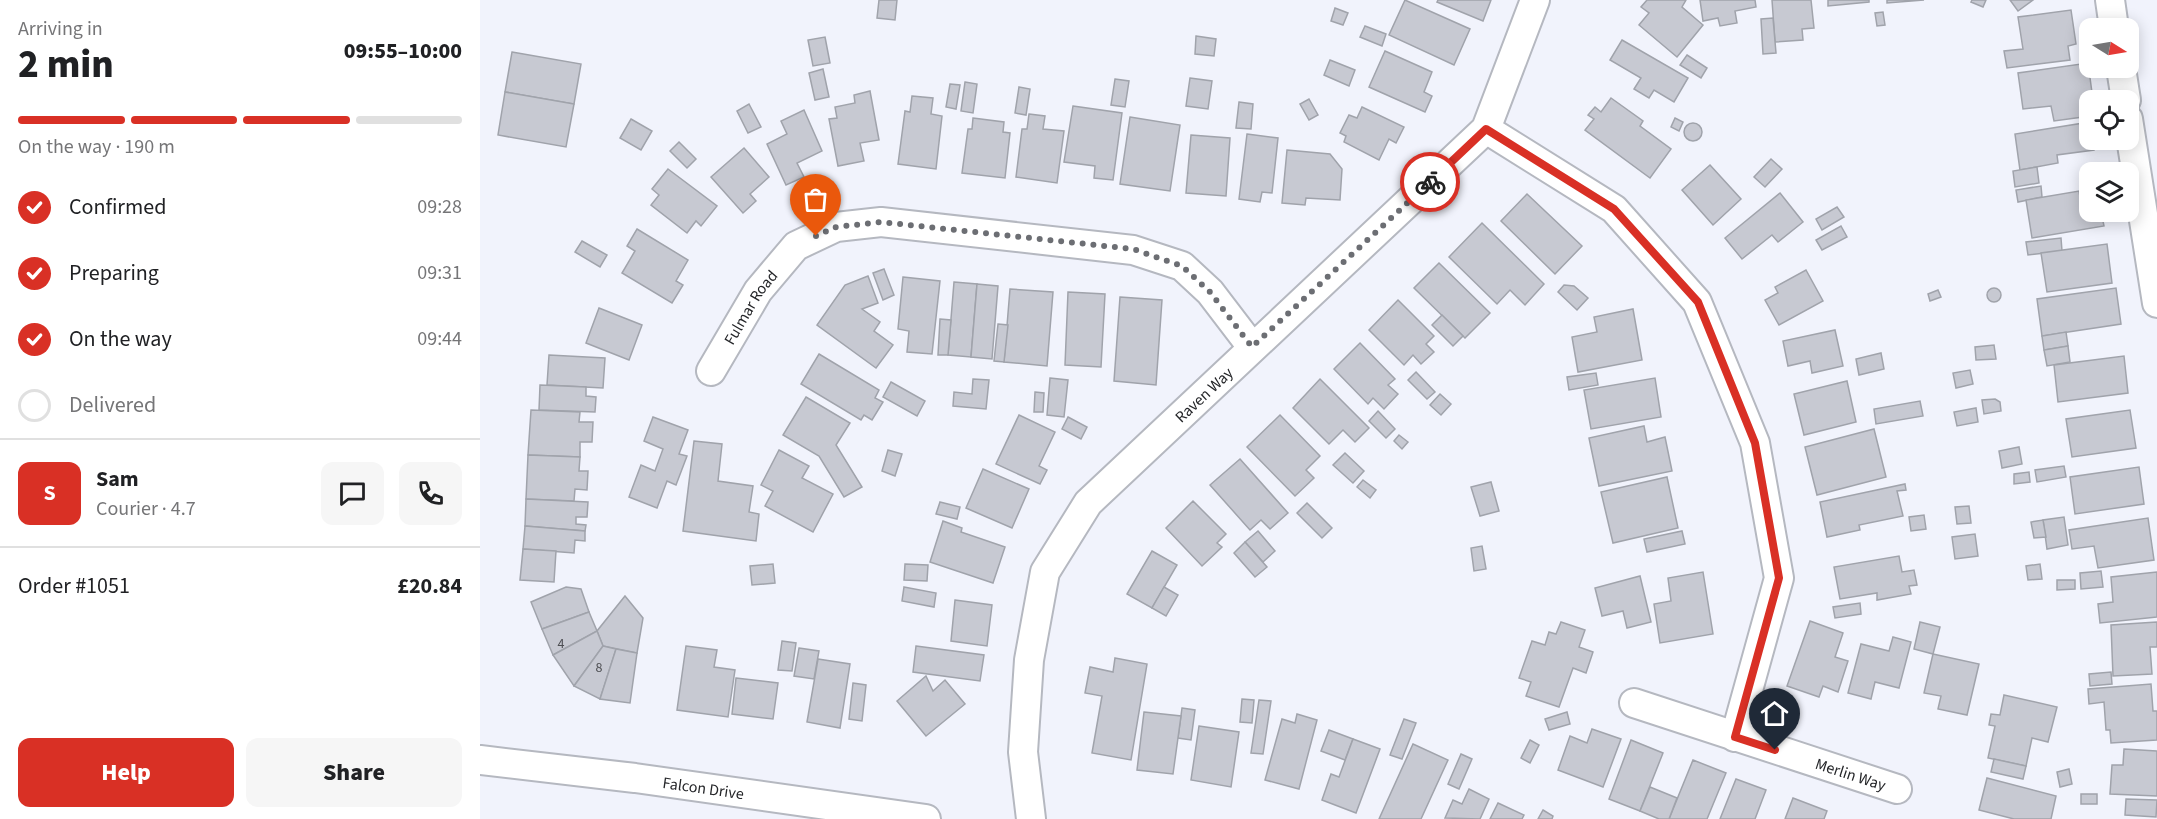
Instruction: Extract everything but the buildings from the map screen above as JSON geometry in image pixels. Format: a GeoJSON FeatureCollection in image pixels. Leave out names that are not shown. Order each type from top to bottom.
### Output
{"type":"FeatureCollection","features":[{"type":"Feature","properties":{"kind":"street","name":"Raven Way"},"geometry":{"type":"LineString","coordinates":[[1031,819],[1023,753],[1029,660],[1045,572],[1088,503],[1486,129],[1535,0]]}},
{"type":"Feature","properties":{"kind":"street"},"geometry":{"type":"LineString","coordinates":[[2110,0],[2113,18]]}},
{"type":"Feature","properties":{"kind":"street"},"geometry":{"type":"LineString","coordinates":[[1486,129],[1614,209],[1698,302],[1755,443],[1779,578],[1735,737]]}},
{"type":"Feature","properties":{"kind":"street"},"geometry":{"type":"LineString","coordinates":[[2133,150],[2157,303]]}},
{"type":"Feature","properties":{"kind":"street","name":"Fulmar Road"},"geometry":{"type":"LineString","coordinates":[[711,371],[758,291],[796,246],[836,227],[881,222],[1133,249],[1182,266],[1210,292],[1252,347]]}},
{"type":"Feature","properties":{"kind":"street","name":"Merlin Way"},"geometry":{"type":"LineString","coordinates":[[1634,703],[1897,789]]}},
{"type":"Feature","properties":{"kind":"street","name":"Falcon Drive"},"geometry":{"type":"LineString","coordinates":[[480,760],[635,778],[926,819]]}},
{"type":"Feature","properties":{"kind":"way so far"},"geometry":{"type":"LineString","coordinates":[[816,236],[836,227],[881,222],[1133,249],[1182,266],[1210,292],[1252,347],[1430,182]]}},
{"type":"Feature","properties":{"kind":"route"},"geometry":{"type":"LineString","coordinates":[[1430,182],[1486,129],[1614,209],[1698,302],[1755,443],[1779,578],[1735,737],[1775,750]]}}]}
